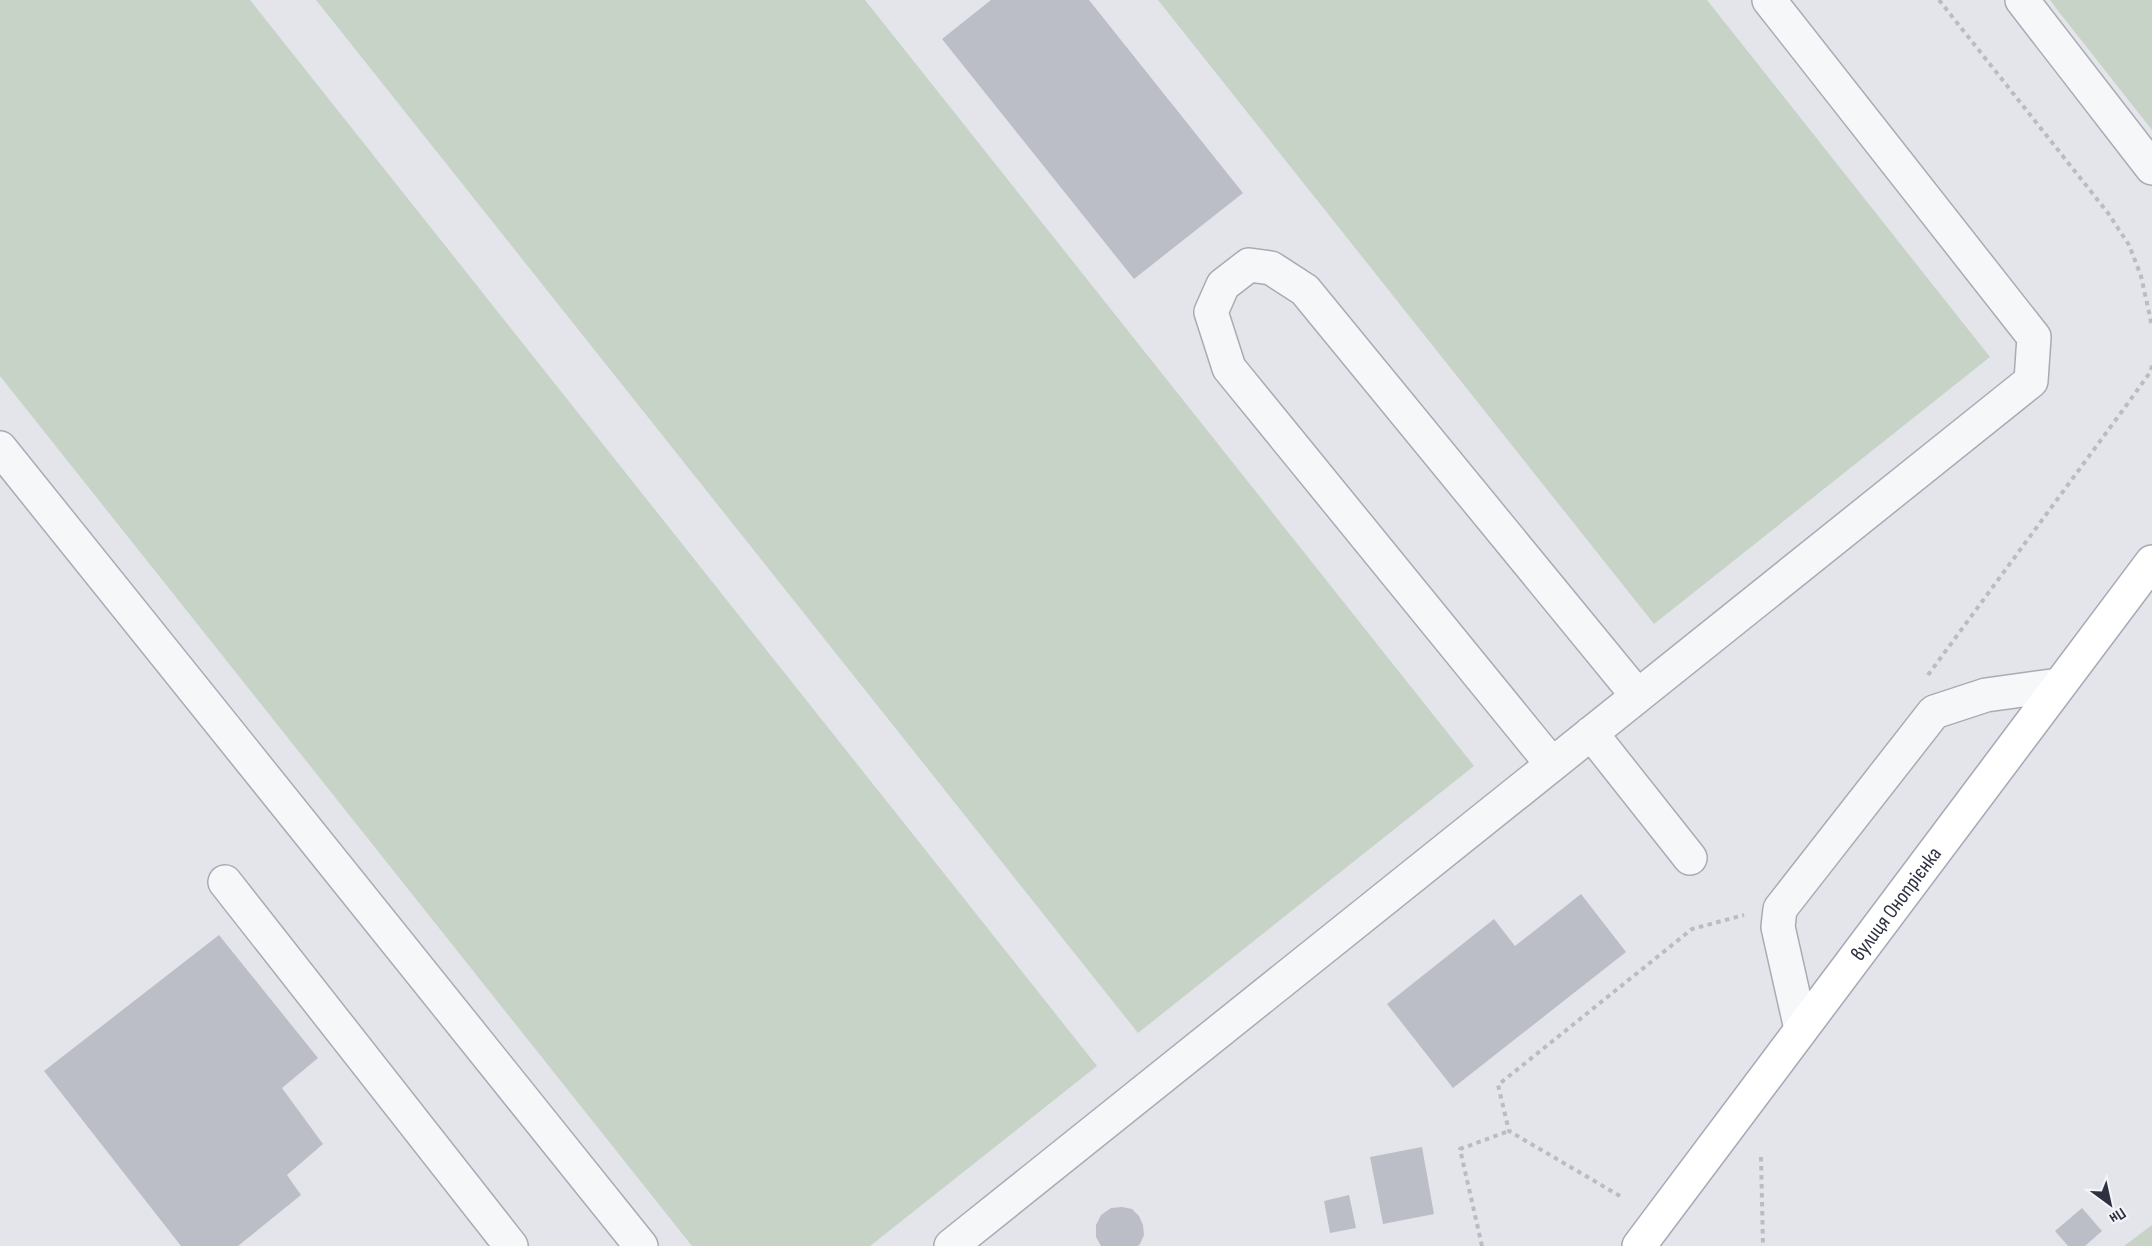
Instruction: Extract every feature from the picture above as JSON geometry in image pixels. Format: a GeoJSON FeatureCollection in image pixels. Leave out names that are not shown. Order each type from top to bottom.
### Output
{"type":"FeatureCollection","features":[{"type":"Feature","properties":{"kind":"main road","name":"вулиця Онопрієнка"},"geometry":{"type":"LineString","coordinates":[[1640,1246],[2152,562]]}},
{"type":"Feature","properties":{"kind":"street"},"geometry":{"type":"LineString","coordinates":[[951,1246],[1551,763],[2031,381],[2034,337],[1769,0]]}},
{"type":"Feature","properties":{"kind":"street"},"geometry":{"type":"LineString","coordinates":[[2022,0],[2152,168]]}},
{"type":"Feature","properties":{"kind":"street"},"geometry":{"type":"LineString","coordinates":[[1551,763],[1229,368],[1211,312],[1223,285],[1249,265],[1271,268],[1305,290],[1637,695]]}},
{"type":"Feature","properties":{"kind":"street"},"geometry":{"type":"LineString","coordinates":[[0,448],[641,1246]]}},
{"type":"Feature","properties":{"kind":"street"},"geometry":{"type":"LineString","coordinates":[[1801,1029],[1779,927],[1780,909],[1934,712],[1986,695],[2059,686]]}},
{"type":"Feature","properties":{"kind":"street"},"geometry":{"type":"LineString","coordinates":[[1591,733],[1690,858]]}},
{"type":"Feature","properties":{"kind":"street"},"geometry":{"type":"LineString","coordinates":[[225,882],[511,1246]]}},
{"type":"Feature","properties":{"kind":"path"},"geometry":{"type":"LineString","coordinates":[[1939,0],[2108,213],[2129,245],[2141,276],[2152,326]]}},
{"type":"Feature","properties":{"kind":"path"},"geometry":{"type":"LineString","coordinates":[[1927,676],[2123,410],[2151,371],[2152,365]]}},
{"type":"Feature","properties":{"kind":"path"},"geometry":{"type":"LineString","coordinates":[[1620,1196],[1509,1131],[1498,1085],[1692,929],[1752,913]]}},
{"type":"Feature","properties":{"kind":"path"},"geometry":{"type":"LineString","coordinates":[[1482,1246],[1460,1149],[1509,1131]]}},
{"type":"Feature","properties":{"kind":"path"},"geometry":{"type":"LineString","coordinates":[[1761,1157],[1763,1246]]}},
{"type":"Feature","properties":{"kind":"green space"},"geometry":{"type":"Polygon","coordinates":[[[0,0],[250,0],[1097,1066],[870,1246],[692,1246],[0,376],[0,0]]]}},
{"type":"Feature","properties":{"kind":"green space"},"geometry":{"type":"Polygon","coordinates":[[[316,0],[865,0],[1474,766],[1138,1033],[316,0]]]}},
{"type":"Feature","properties":{"kind":"green space"},"geometry":{"type":"Polygon","coordinates":[[[1158,0],[1707,0],[1990,357],[1654,624],[1158,0]]]}},
{"type":"Feature","properties":{"kind":"green space"},"geometry":{"type":"Polygon","coordinates":[[[2050,0],[2152,0],[2152,130],[2059,12],[2050,0]]]}},
{"type":"Feature","properties":{"kind":"green space"},"geometry":{"type":"Polygon","coordinates":[[[2152,1225],[2152,1246],[2124,1246],[2152,1225]]]}},
{"type":"Feature","properties":{"kind":"building"},"geometry":{"type":"Polygon","coordinates":[[[991,0],[1089,0],[1243,193],[1134,279],[942,39],[991,0]]]}},
{"type":"Feature","properties":{"kind":"building"},"geometry":{"type":"Polygon","coordinates":[[[1581,894],[1626,952],[1453,1088],[1387,1004],[1494,919],[1515,946],[1581,894]]]}},
{"type":"Feature","properties":{"kind":"building"},"geometry":{"type":"Polygon","coordinates":[[[219,935],[318,1058],[282,1088],[323,1144],[287,1175],[301,1195],[238,1246],[181,1246],[44,1071],[219,935]]]}},
{"type":"Feature","properties":{"kind":"building"},"geometry":{"type":"Polygon","coordinates":[[[1422,1147],[1434,1214],[1383,1224],[1370,1157],[1422,1147]]]}},
{"type":"Feature","properties":{"kind":"building"},"geometry":{"type":"Polygon","coordinates":[[[1349,1195],[1356,1228],[1330,1233],[1324,1201],[1349,1195]]]}},
{"type":"Feature","properties":{"kind":"building"},"geometry":{"type":"Polygon","coordinates":[[[1111,1208],[1132,1209],[1139,1216],[1144,1235],[1140,1244],[1138,1246],[1101,1246],[1096,1237],[1096,1225],[1101,1215],[1111,1208]]]}},
{"type":"Feature","properties":{"kind":"building"},"geometry":{"type":"Polygon","coordinates":[[[2082,1208],[2102,1231],[2085,1246],[2068,1246],[2055,1231],[2082,1208]]]}}]}
